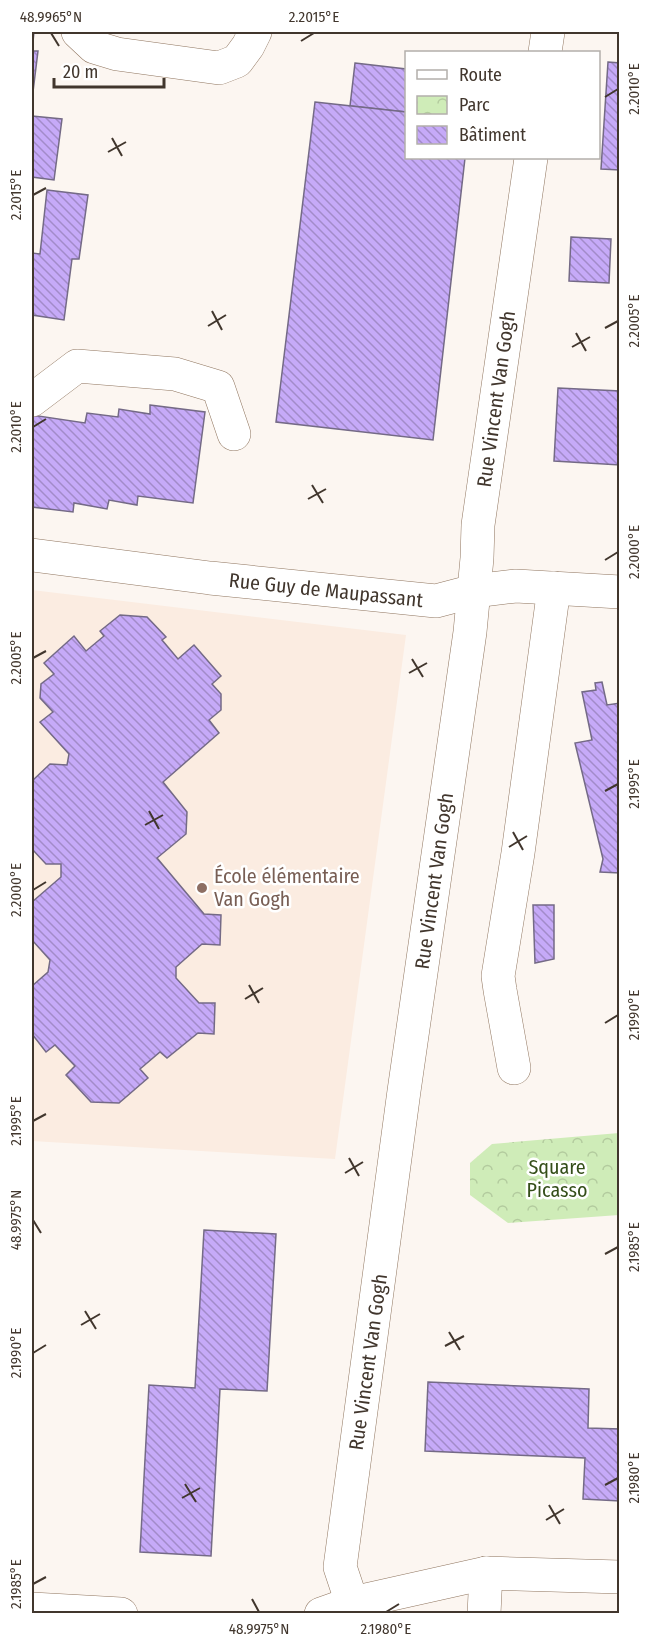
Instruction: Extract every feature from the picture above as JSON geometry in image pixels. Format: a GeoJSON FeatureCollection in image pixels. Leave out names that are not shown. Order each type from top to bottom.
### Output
{"type":"FeatureCollection","features":[{"type":"Feature","properties":{"kind":"street"},"geometry":{"type":"LineString","coordinates":[[78,32],[94,47],[117,54],[219,68],[237,61],[255,32]]}},
{"type":"Feature","properties":{"kind":"street"},"geometry":{"type":"LineString","coordinates":[[545,51],[548,32]]}},
{"type":"Feature","properties":{"kind":"street","name":"Rue Vincent Van Gogh"},"geometry":{"type":"LineString","coordinates":[[352,1603],[340,1568],[404,1091],[470,632],[478,525],[531,159]]}},
{"type":"Feature","properties":{"kind":"street"},"geometry":{"type":"LineString","coordinates":[[32,400],[77,366],[175,374],[218,387],[234,434]]}},
{"type":"Feature","properties":{"kind":"street","name":"Rue Guy de Maupassant"},"geometry":{"type":"LineString","coordinates":[[32,555],[210,578],[436,602],[474,591],[516,586],[620,592]]}},
{"type":"Feature","properties":{"kind":"street"},"geometry":{"type":"LineString","coordinates":[[514,1068],[498,976],[520,841],[554,588]]}},
{"type":"Feature","properties":{"kind":"street"},"geometry":{"type":"LineString","coordinates":[[484,1614],[486,1573]]}},
{"type":"Feature","properties":{"kind":"street"},"geometry":{"type":"LineString","coordinates":[[321,1614],[352,1603],[486,1573],[620,1577]]}},
{"type":"Feature","properties":{"kind":"street"},"geometry":{"type":"LineString","coordinates":[[32,1609],[121,1614]]}},
{"type":"Feature","properties":{"kind":"shaded area","name":"École élémentaire Van Gogh"},"geometry":{"type":"Polygon","coordinates":[[[32,590],[406,635],[335,1159],[32,1141],[32,590]]]}},
{"type":"Feature","properties":{"kind":"green space","name":"Square Picasso"},"geometry":{"type":"Polygon","coordinates":[[[619,1133],[619,1215],[508,1223],[470,1195],[470,1163],[492,1144],[619,1133]]]}},
{"type":"Feature","properties":{"kind":"building"},"geometry":{"type":"Polygon","coordinates":[[[32,51],[38,51],[32,100],[32,51]]]}},
{"type":"Feature","properties":{"kind":"building"},"geometry":{"type":"Polygon","coordinates":[[[608,62],[620,63],[620,170],[601,169],[608,62]]]}},
{"type":"Feature","properties":{"kind":"building"},"geometry":{"type":"Polygon","coordinates":[[[355,63],[405,69],[405,112],[350,106],[355,63]]]}},
{"type":"Feature","properties":{"kind":"building"},"geometry":{"type":"Polygon","coordinates":[[[315,102],[405,112],[405,159],[465,159],[433,440],[276,422],[315,102]]]}},
{"type":"Feature","properties":{"kind":"building"},"geometry":{"type":"Polygon","coordinates":[[[32,116],[62,119],[54,180],[32,177],[32,116]]]}},
{"type":"Feature","properties":{"kind":"building"},"geometry":{"type":"Polygon","coordinates":[[[47,190],[88,195],[79,259],[72,259],[64,320],[32,315],[32,253],[40,254],[47,190]]]}},
{"type":"Feature","properties":{"kind":"building"},"geometry":{"type":"Polygon","coordinates":[[[571,237],[611,239],[609,283],[569,281],[571,237]]]}},
{"type":"Feature","properties":{"kind":"building"},"geometry":{"type":"Polygon","coordinates":[[[558,388],[620,391],[620,465],[554,461],[558,388]]]}},
{"type":"Feature","properties":{"kind":"building"},"geometry":{"type":"Polygon","coordinates":[[[150,405],[205,412],[193,503],[138,496],[137,505],[109,500],[107,509],[74,503],[73,512],[32,507],[32,415],[85,423],[87,413],[118,417],[119,409],[150,414],[150,405]]]}},
{"type":"Feature","properties":{"kind":"building"},"geometry":{"type":"Polygon","coordinates":[[[120,615],[147,617],[166,637],[162,640],[178,659],[194,645],[221,676],[212,684],[221,694],[221,710],[209,720],[219,733],[163,782],[187,812],[186,834],[157,858],[204,914],[221,915],[220,945],[202,944],[176,967],[176,978],[199,1003],[215,1003],[214,1034],[198,1033],[167,1058],[160,1052],[140,1069],[148,1078],[119,1103],[91,1102],[66,1075],[75,1066],[55,1045],[46,1052],[32,1034],[32,986],[48,972],[50,960],[32,940],[32,902],[61,877],[61,864],[46,864],[32,849],[32,781],[50,764],[67,765],[69,754],[40,722],[53,712],[40,698],[41,684],[54,674],[44,663],[74,636],[86,651],[104,636],[100,631],[120,615]]]}},
{"type":"Feature","properties":{"kind":"building"},"geometry":{"type":"Polygon","coordinates":[[[602,682],[607,705],[620,703],[620,873],[600,872],[603,859],[575,743],[592,740],[582,692],[596,690],[595,683],[602,682]]]}},
{"type":"Feature","properties":{"kind":"building"},"geometry":{"type":"Polygon","coordinates":[[[533,905],[554,905],[554,959],[535,963],[533,905]]]}},
{"type":"Feature","properties":{"kind":"building"},"geometry":{"type":"Polygon","coordinates":[[[204,1230],[276,1234],[267,1391],[220,1389],[211,1556],[140,1552],[149,1385],[195,1388],[204,1230]]]}},
{"type":"Feature","properties":{"kind":"building"},"geometry":{"type":"Polygon","coordinates":[[[428,1382],[589,1389],[588,1428],[620,1429],[620,1501],[583,1499],[585,1458],[425,1451],[428,1382]]]}},
{"type":"Feature","properties":{"kind":"place","name":"École élémentaire Van Gogh"},"geometry":{"type":"Point","coordinates":[202,888]}}]}
